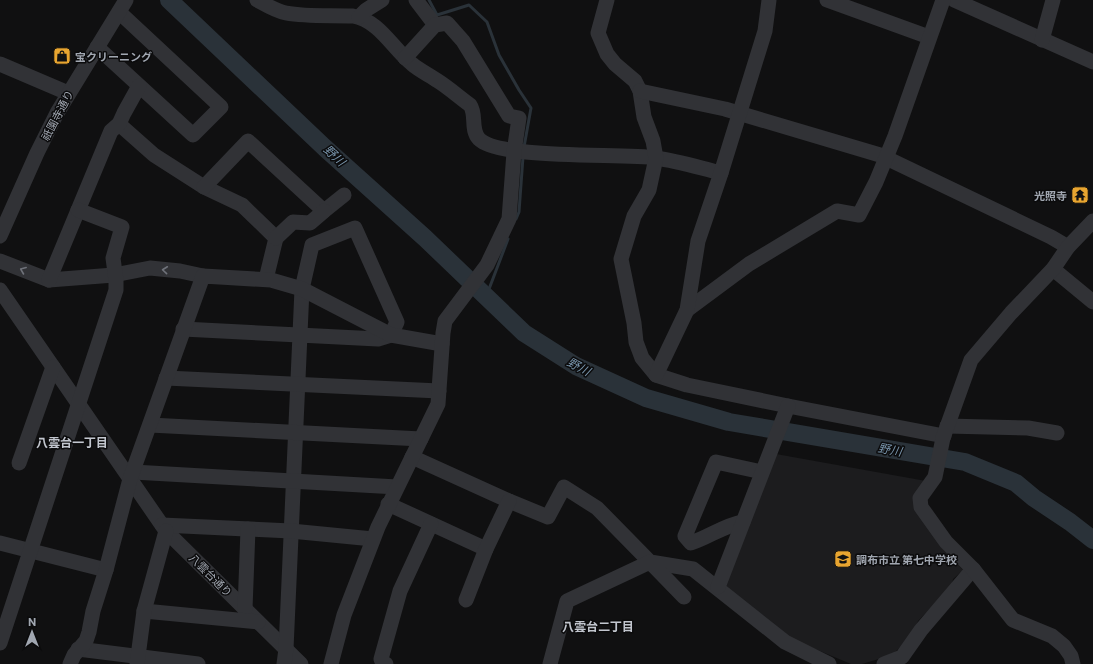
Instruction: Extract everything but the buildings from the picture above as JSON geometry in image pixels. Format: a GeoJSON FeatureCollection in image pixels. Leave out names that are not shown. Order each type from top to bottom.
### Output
{"type":"FeatureCollection","features":[{"type":"Feature","properties":{"kind":"street"},"geometry":{"type":"LineString","coordinates":[[257,0],[285,13],[359,17],[371,24],[385,36],[411,64],[470,105],[474,110],[474,127],[479,138],[488,145],[514,152],[656,158],[721,173]]}},
{"type":"Feature","properties":{"kind":"street"},"geometry":{"type":"LineString","coordinates":[[359,17],[366,10],[382,0]]}},
{"type":"Feature","properties":{"kind":"street"},"geometry":{"type":"LineString","coordinates":[[416,0],[435,25]]}},
{"type":"Feature","properties":{"kind":"street"},"geometry":{"type":"LineString","coordinates":[[607,0],[598,33],[607,54],[635,81],[640,91],[644,118],[653,141],[656,158],[649,190],[634,216],[621,259],[634,323],[636,342],[642,358],[656,375],[718,393],[787,408],[945,433],[1028,428],[1057,433]]}},
{"type":"Feature","properties":{"kind":"street"},"geometry":{"type":"LineString","coordinates":[[656,375],[687,310],[698,241],[721,173],[764,31],[769,0]]}},
{"type":"Feature","properties":{"kind":"street"},"geometry":{"type":"LineString","coordinates":[[826,0],[929,37]]}},
{"type":"Feature","properties":{"kind":"street"},"geometry":{"type":"LineString","coordinates":[[687,310],[749,264],[837,211],[859,215],[876,182],[886,158],[943,0]]}},
{"type":"Feature","properties":{"kind":"street"},"geometry":{"type":"LineString","coordinates":[[954,0],[1093,62]]}},
{"type":"Feature","properties":{"kind":"street"},"geometry":{"type":"LineString","coordinates":[[1042,40],[1054,0]]}},
{"type":"Feature","properties":{"kind":"street"},"geometry":{"type":"LineString","coordinates":[[97,47],[193,135],[221,107],[124,3]]}},
{"type":"Feature","properties":{"kind":"street","name":"祇園寺通り"},"geometry":{"type":"LineString","coordinates":[[0,236],[37,153],[68,93],[124,3]]}},
{"type":"Feature","properties":{"kind":"street"},"geometry":{"type":"LineString","coordinates":[[331,664],[344,615],[373,539],[388,504],[438,404],[443,327],[445,321],[485,268],[509,219],[514,152],[519,118],[509,116],[463,41],[447,22],[435,25],[405,58]]}},
{"type":"Feature","properties":{"kind":"street"},"geometry":{"type":"LineString","coordinates":[[0,64],[68,93]]}},
{"type":"Feature","properties":{"kind":"street"},"geometry":{"type":"LineString","coordinates":[[49,280],[111,131],[119,124],[139,86]]}},
{"type":"Feature","properties":{"kind":"street"},"geometry":{"type":"LineString","coordinates":[[640,91],[711,105],[880,155],[1051,237],[1068,247]]}},
{"type":"Feature","properties":{"kind":"street"},"geometry":{"type":"LineString","coordinates":[[119,124],[154,155],[204,187],[242,205],[276,238]]}},
{"type":"Feature","properties":{"kind":"street"},"geometry":{"type":"LineString","coordinates":[[204,187],[248,140],[324,211]]}},
{"type":"Feature","properties":{"kind":"street"},"geometry":{"type":"LineString","coordinates":[[266,279],[276,238],[293,222],[310,223],[344,195]]}},
{"type":"Feature","properties":{"kind":"street"},"geometry":{"type":"LineString","coordinates":[[0,643],[116,290],[113,258],[122,228],[78,210]]}},
{"type":"Feature","properties":{"kind":"street"},"geometry":{"type":"LineString","coordinates":[[1073,664],[1071,656],[1064,646],[1052,636],[1013,620],[973,569],[946,542],[921,507],[920,498],[935,477],[945,433],[971,360],[1011,313],[1053,269],[1068,247],[1093,221]]}},
{"type":"Feature","properties":{"kind":"street"},"geometry":{"type":"LineString","coordinates":[[183,329],[300,334],[378,339],[391,335],[397,322],[355,228],[312,245],[302,289],[300,334],[294,481],[286,649],[284,664]]}},
{"type":"Feature","properties":{"kind":"street"},"geometry":{"type":"LineString","coordinates":[[0,261],[49,280],[114,275],[150,268],[180,271],[203,276],[266,279],[302,289],[391,335],[442,344]]}},
{"type":"Feature","properties":{"kind":"street"},"geometry":{"type":"LineString","coordinates":[[1053,269],[1093,302]]}},
{"type":"Feature","properties":{"kind":"street"},"geometry":{"type":"LineString","coordinates":[[70,664],[78,649],[86,641],[132,476],[203,276]]}},
{"type":"Feature","properties":{"kind":"street","name":"八雲台通り"},"geometry":{"type":"LineString","coordinates":[[0,290],[78,403],[132,476],[164,528],[301,664]]}},
{"type":"Feature","properties":{"kind":"street"},"geometry":{"type":"LineString","coordinates":[[19,463],[53,367]]}},
{"type":"Feature","properties":{"kind":"street"},"geometry":{"type":"LineString","coordinates":[[166,378],[440,391]]}},
{"type":"Feature","properties":{"kind":"street"},"geometry":{"type":"LineString","coordinates":[[718,587],[787,408]]}},
{"type":"Feature","properties":{"kind":"street"},"geometry":{"type":"LineString","coordinates":[[150,425],[421,439]]}},
{"type":"Feature","properties":{"kind":"street"},"geometry":{"type":"LineString","coordinates":[[412,457],[548,517],[564,487],[597,508],[684,597]]}},
{"type":"Feature","properties":{"kind":"street"},"geometry":{"type":"LineString","coordinates":[[744,522],[733,524],[701,540],[691,543],[685,536],[716,462],[762,472]]}},
{"type":"Feature","properties":{"kind":"street"},"geometry":{"type":"LineString","coordinates":[[132,476],[294,481],[397,487]]}},
{"type":"Feature","properties":{"kind":"street"},"geometry":{"type":"LineString","coordinates":[[466,600],[486,549],[509,501]]}},
{"type":"Feature","properties":{"kind":"street"},"geometry":{"type":"LineString","coordinates":[[388,504],[486,549]]}},
{"type":"Feature","properties":{"kind":"street"},"geometry":{"type":"LineString","coordinates":[[386,664],[383,664],[382,659],[400,592],[431,524]]}},
{"type":"Feature","properties":{"kind":"street"},"geometry":{"type":"LineString","coordinates":[[137,660],[144,611],[164,528],[291,531],[373,539]]}},
{"type":"Feature","properties":{"kind":"street"},"geometry":{"type":"LineString","coordinates":[[246,609],[248,529]]}},
{"type":"Feature","properties":{"kind":"street"},"geometry":{"type":"LineString","coordinates":[[0,543],[106,570]]}},
{"type":"Feature","properties":{"kind":"street"},"geometry":{"type":"LineString","coordinates":[[550,664],[568,601],[650,562],[693,569],[718,587],[785,642],[829,664]]}},
{"type":"Feature","properties":{"kind":"street"},"geometry":{"type":"LineString","coordinates":[[884,664],[902,657],[921,630],[973,569]]}},
{"type":"Feature","properties":{"kind":"street"},"geometry":{"type":"LineString","coordinates":[[144,611],[258,622]]}},
{"type":"Feature","properties":{"kind":"street"},"geometry":{"type":"LineString","coordinates":[[78,649],[137,660],[198,664]]}},
{"type":"Feature","properties":{"kind":"shaded area","name":"調布市立 第七中学校"},"geometry":{"type":"Polygon","coordinates":[[[776,454],[926,481],[913,501],[941,547],[963,570],[953,579],[952,586],[918,621],[912,636],[892,655],[862,664],[851,664],[784,636],[726,589],[725,581],[776,454]]]}},
{"type":"Feature","properties":{"kind":"waterway","name":"野川"},"geometry":{"type":"LineString","coordinates":[[169,0],[325,148],[425,238],[524,333],[576,366],[646,398],[729,422],[965,462],[1016,483],[1034,498],[1070,522],[1093,540]]}},
{"type":"Feature","properties":{"kind":"waterway"},"geometry":{"type":"LineString","coordinates":[[429,0],[437,15],[469,5],[487,22],[499,55],[531,108],[524,147]]}},
{"type":"Feature","properties":{"kind":"waterway"},"geometry":{"type":"LineString","coordinates":[[516,219],[519,212],[523,157]]}},
{"type":"Feature","properties":{"kind":"waterway"},"geometry":{"type":"LineString","coordinates":[[486,297],[508,239]]}},
{"type":"Feature","properties":{"kind":"place","name":"宝クリーニング"},"geometry":{"type":"Point","coordinates":[62,56]}},
{"type":"Feature","properties":{"kind":"place","name":"光照寺"},"geometry":{"type":"Point","coordinates":[1080,195]}},
{"type":"Feature","properties":{"kind":"place","name":"調布市立 第七中学校"},"geometry":{"type":"Point","coordinates":[843,559]}},
{"type":"Feature","properties":{"kind":"district","name":"八雲台一丁目"},"geometry":{"type":"Point","coordinates":[72,442]}},
{"type":"Feature","properties":{"kind":"district","name":"八雲台二丁目"},"geometry":{"type":"Point","coordinates":[598,626]}}]}
